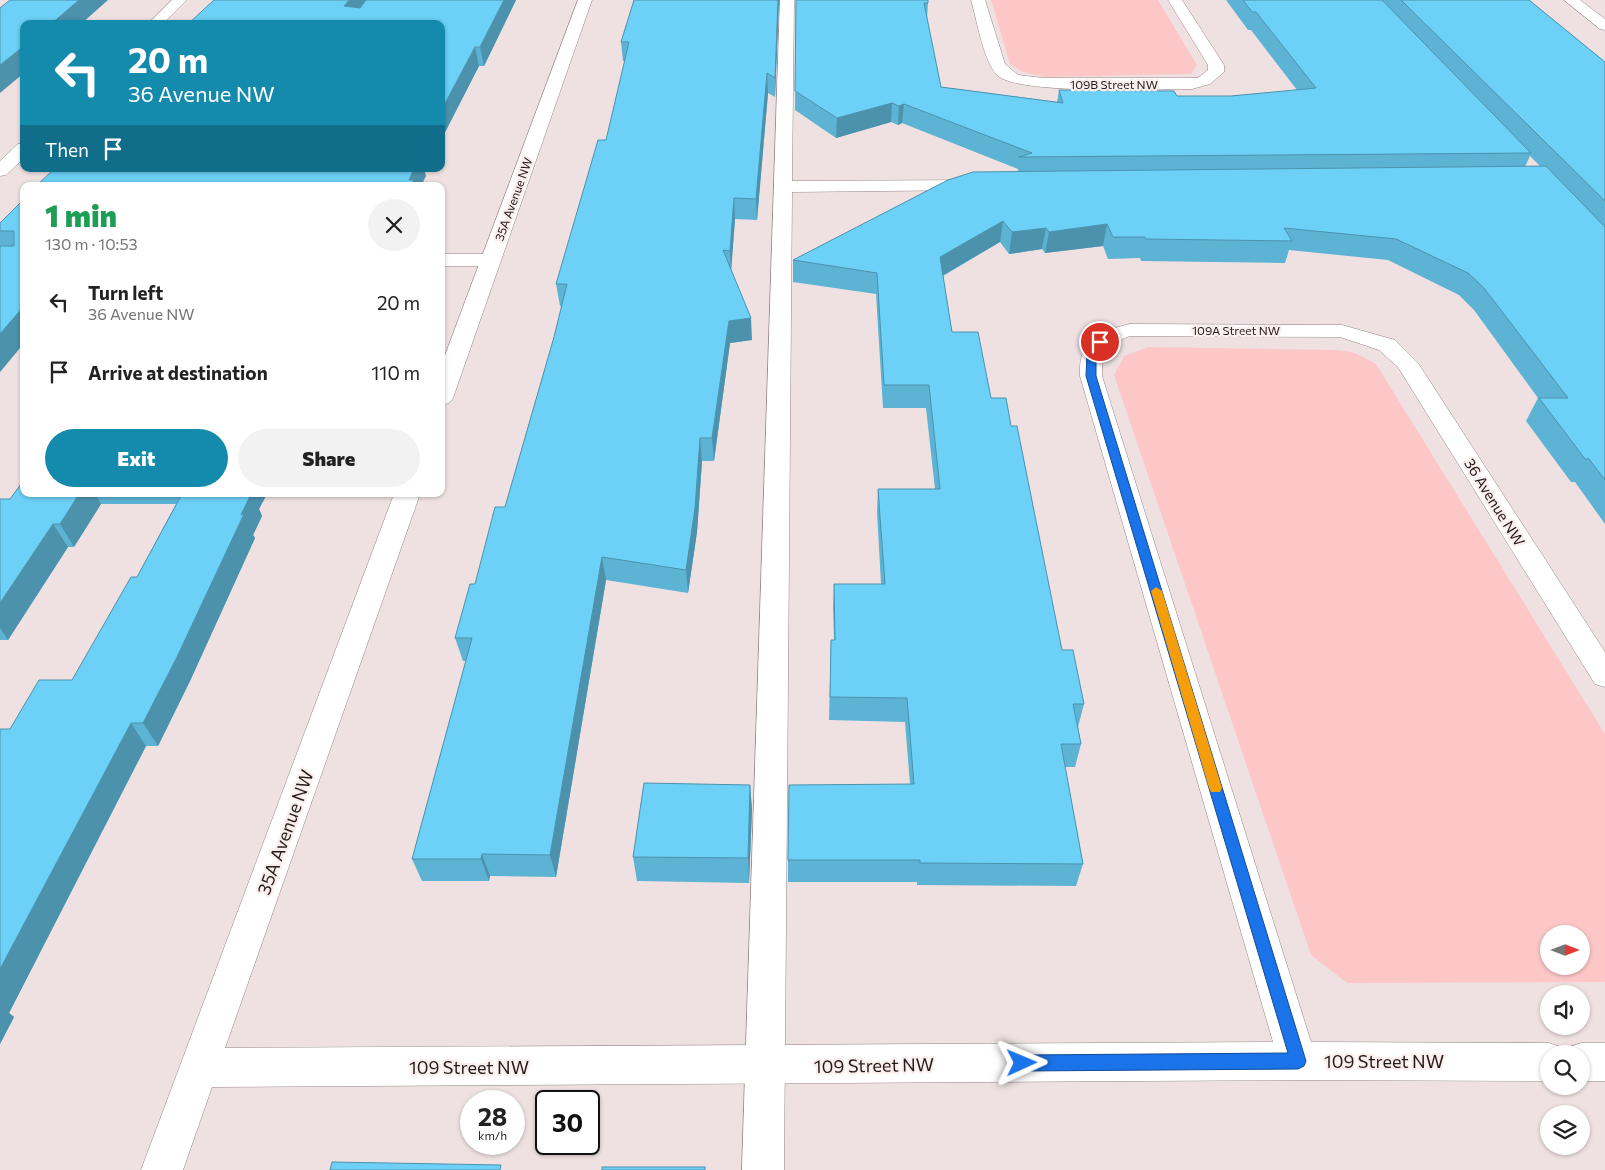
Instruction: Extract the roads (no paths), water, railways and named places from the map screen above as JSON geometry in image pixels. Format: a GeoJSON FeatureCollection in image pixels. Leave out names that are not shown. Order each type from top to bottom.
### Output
{"type":"FeatureCollection","features":[{"type":"Feature","properties":{"kind":"street"},"geometry":{"type":"LineString","coordinates":[[159,20],[180,0]]}},
{"type":"Feature","properties":{"kind":"street","name":"35A Avenue NW"},"geometry":{"type":"LineString","coordinates":[[445,387],[585,0]]}},
{"type":"Feature","properties":{"kind":"street"},"geometry":{"type":"LineString","coordinates":[[763,1170],[787,0]]}},
{"type":"Feature","properties":{"kind":"street","name":"109B Street NW"},"geometry":{"type":"LineString","coordinates":[[978,0],[997,65],[1003,73],[1014,78],[1043,84],[1192,84],[1213,76],[1216,72],[1216,65],[1175,0]]}},
{"type":"Feature","properties":{"kind":"street"},"geometry":{"type":"LineString","coordinates":[[1570,0],[1605,26]]}},
{"type":"Feature","properties":{"kind":"street"},"geometry":{"type":"LineString","coordinates":[[0,171],[20,152]]}},
{"type":"Feature","properties":{"kind":"street"},"geometry":{"type":"LineString","coordinates":[[784,186],[993,185]]}},
{"type":"Feature","properties":{"kind":"street"},"geometry":{"type":"LineString","coordinates":[[445,260],[491,260]]}},
{"type":"Feature","properties":{"kind":"street","name":"109A Street NW"},"geometry":{"type":"LineString","coordinates":[[1298,1061],[1091,376],[1092,354],[1100,342],[1114,333],[1139,330],[1320,329],[1342,331],[1374,339]]}},
{"type":"Feature","properties":{"kind":"street","name":"36 Avenue NW"},"geometry":{"type":"LineString","coordinates":[[1374,339],[1386,345],[1407,363],[1605,676]]}},
{"type":"Feature","properties":{"kind":"street","name":"35A Avenue NW"},"geometry":{"type":"LineString","coordinates":[[162,1170],[406,497]]}},
{"type":"Feature","properties":{"kind":"street","name":"109 Street NW"},"geometry":{"type":"LineString","coordinates":[[199,1068],[765,1066],[1298,1061],[1540,1062]]}},
{"type":"Feature","properties":{"kind":"street"},"geometry":{"type":"LineString","coordinates":[[1590,1062],[1605,1062]]}}]}
